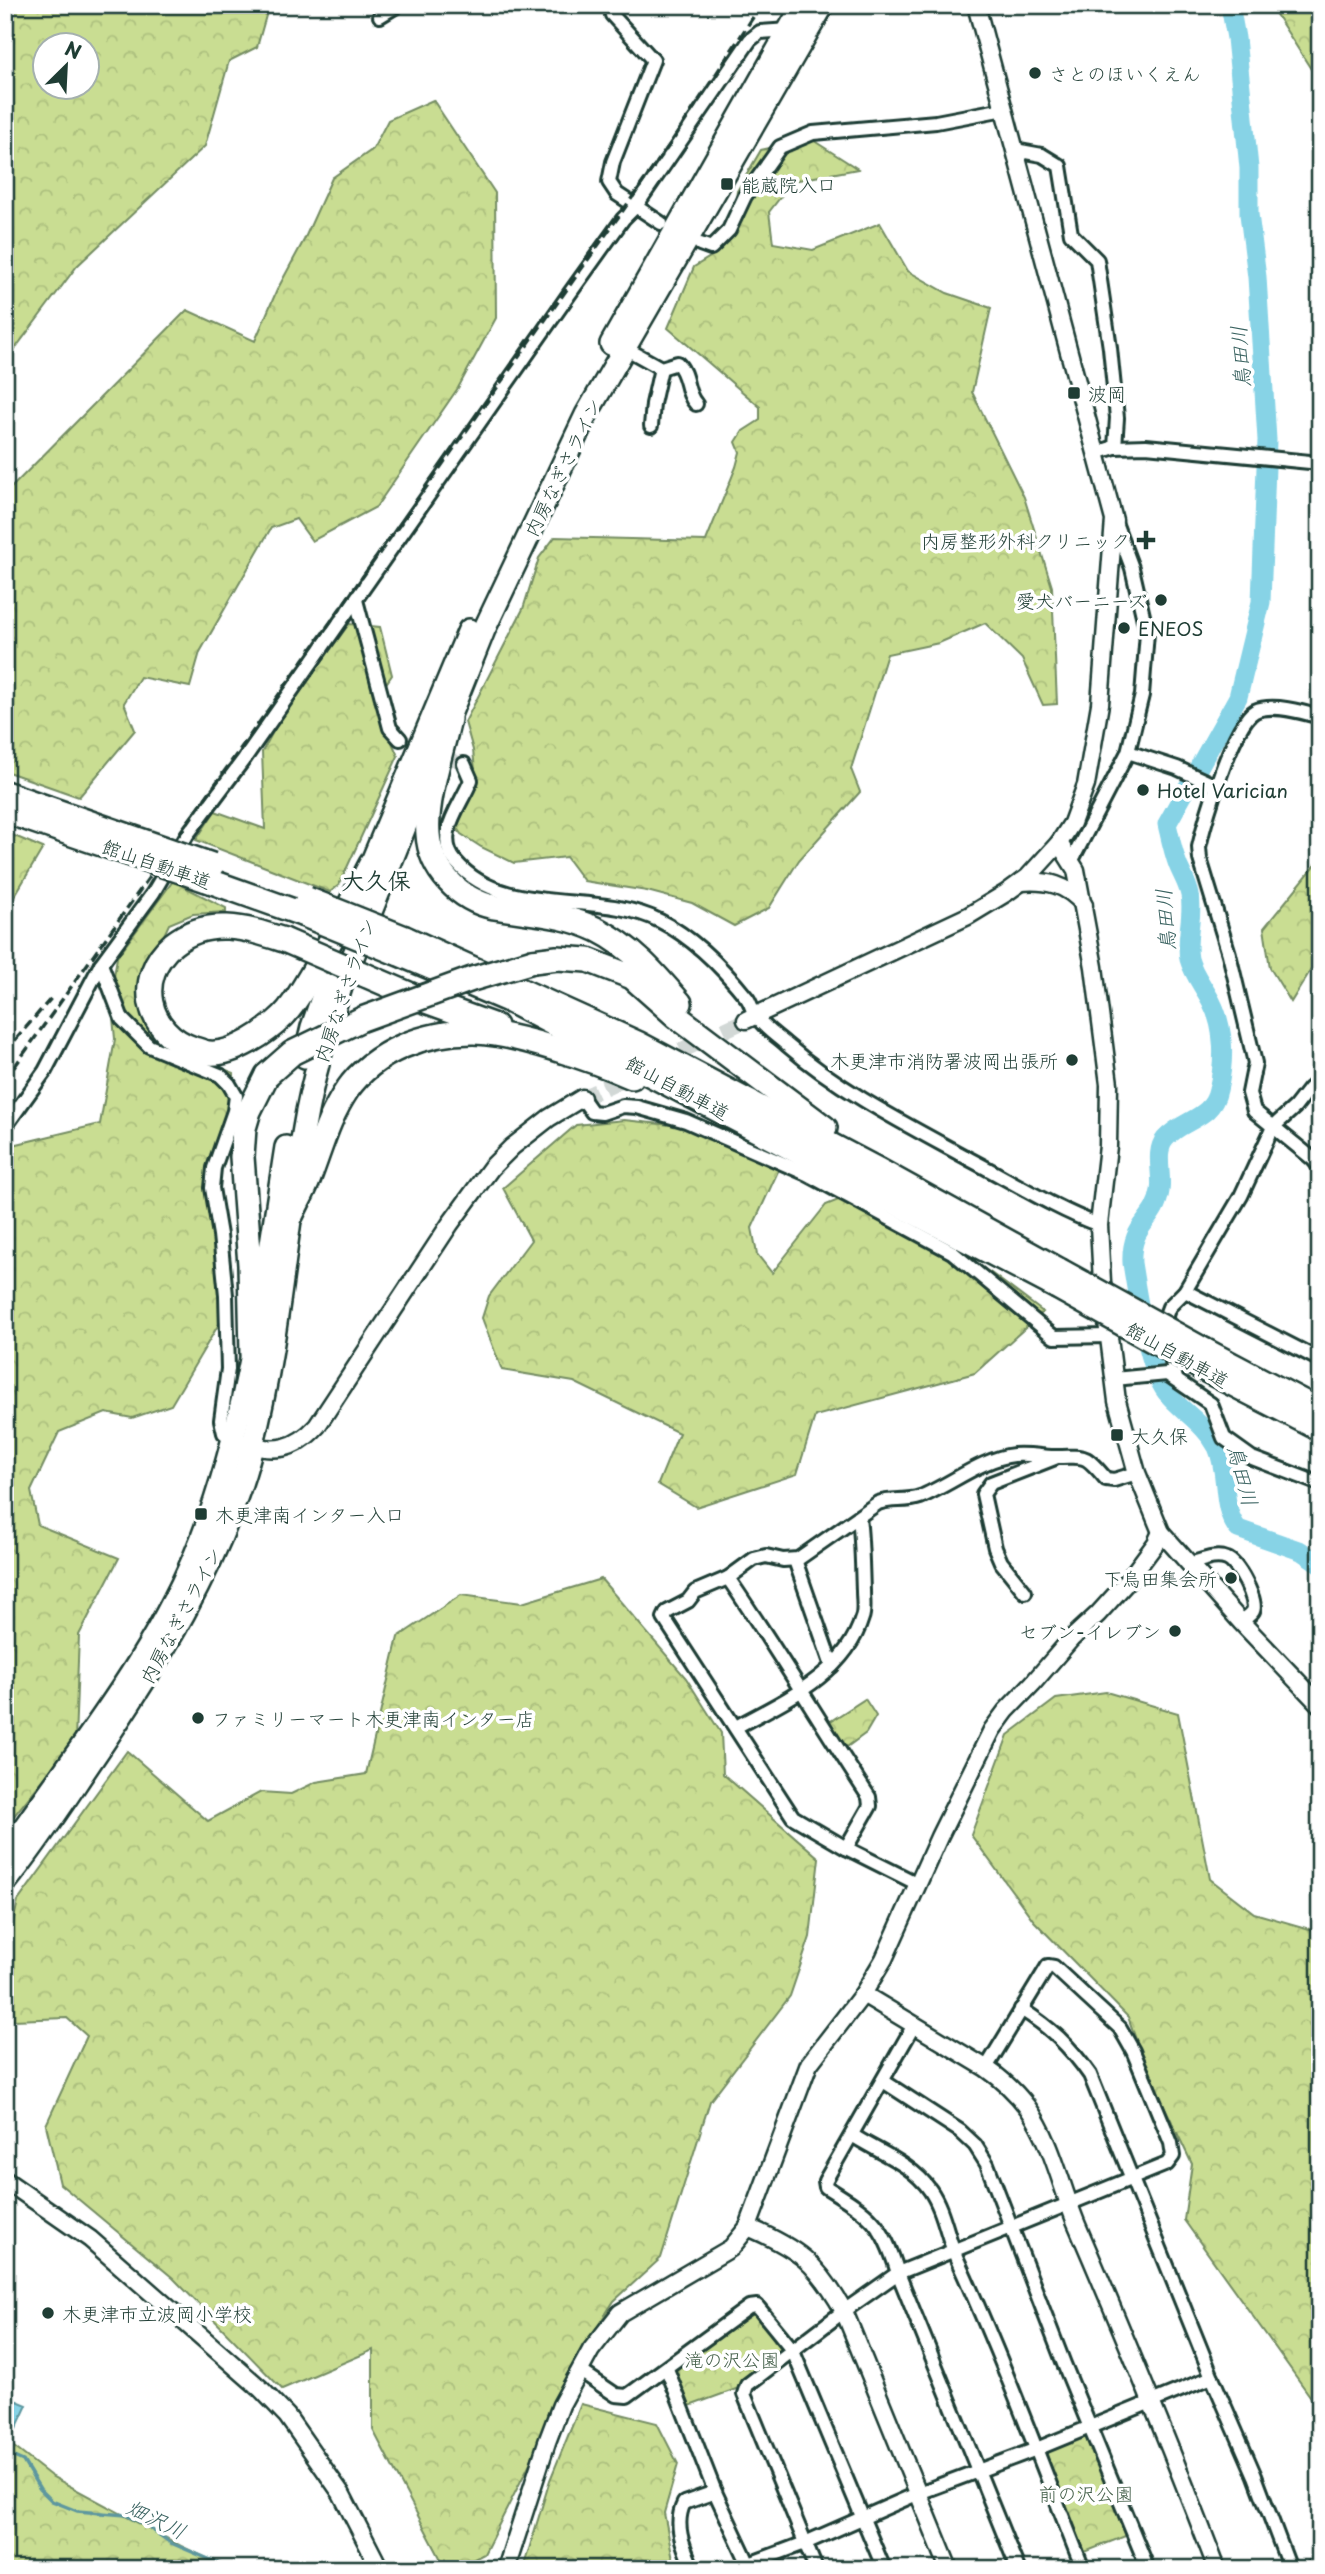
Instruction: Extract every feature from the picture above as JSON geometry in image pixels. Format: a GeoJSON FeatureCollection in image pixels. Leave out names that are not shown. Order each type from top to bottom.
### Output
{"type":"FeatureCollection","features":[{"type":"Feature","properties":{"kind":"highway","name":"内房なぎさライン"},"geometry":{"type":"LineString","coordinates":[[5,1855],[108,1710],[173,1601],[242,1443],[244,1398],[289,1127],[309,1040],[370,864],[474,617],[575,408],[803,5]]}},
{"type":"Feature","properties":{"kind":"highway","name":"内房なぎさライン"},"geometry":{"type":"LineString","coordinates":[[5,1882],[37,1844],[123,1715],[190,1605],[219,1545],[284,1275],[303,1128],[313,1084],[342,984],[398,840],[484,630],[586,415],[823,5]]}},
{"type":"Feature","properties":{"kind":"highway"},"geometry":{"type":"LineString","coordinates":[[449,719],[429,806],[428,834],[435,861],[448,882],[465,895],[490,906],[562,916],[598,930],[625,947],[645,964],[696,1021],[754,1075]]}},
{"type":"Feature","properties":{"kind":"highway","name":"館山自動車道"},"geometry":{"type":"LineString","coordinates":[[5,793],[44,816]]}},
{"type":"Feature","properties":{"kind":"highway","name":"館山自動車道"},"geometry":{"type":"LineString","coordinates":[[5,811],[44,816],[304,907],[637,1043],[878,1170],[1037,1258],[1058,1279]]}},
{"type":"Feature","properties":{"kind":"highway"},"geometry":{"type":"LineString","coordinates":[[370,864],[329,947],[299,997],[284,1016],[263,1032],[242,1046],[210,1054],[172,1038],[158,1022],[151,1003],[150,986],[153,972],[163,954],[186,935],[202,929],[226,926],[253,930],[284,940],[365,975],[423,1000],[622,1073],[804,1153]]}},
{"type":"Feature","properties":{"kind":"highway","name":"館山自動車道"},"geometry":{"type":"LineString","coordinates":[[401,945],[804,1153],[867,1189],[1058,1279],[1202,1359],[1320,1429]]}},
{"type":"Feature","properties":{"kind":"highway"},"geometry":{"type":"LineString","coordinates":[[252,1354],[250,1251],[242,1157],[244,1128],[249,1111],[267,1075],[292,1053],[317,1038],[362,1019],[450,986],[533,961],[557,958],[588,961],[632,977],[676,1016],[813,1120],[1037,1258]]}},
{"type":"Feature","properties":{"kind":"highway"},"geometry":{"type":"LineString","coordinates":[[291,1216],[309,1178],[332,1116],[348,1088],[371,1066],[388,1055],[413,1041],[475,1032],[511,1038],[570,1054]]}},
{"type":"Feature","properties":{"kind":"highway","name":"館山自動車道"},"geometry":{"type":"LineString","coordinates":[[1202,1359],[1320,1411]]}},
{"type":"Feature","properties":{"kind":"street"},"geometry":{"type":"LineString","coordinates":[[380,16],[398,5]]}},
{"type":"Feature","properties":{"kind":"street"},"geometry":{"type":"LineString","coordinates":[[610,5],[612,15],[653,60],[613,162],[609,182],[617,194],[661,223]]}},
{"type":"Feature","properties":{"kind":"street"},"geometry":{"type":"LineString","coordinates":[[976,5],[1114,520],[1132,568],[1147,633],[1142,695],[1128,752],[1072,860]]}},
{"type":"Feature","properties":{"kind":"street"},"geometry":{"type":"LineString","coordinates":[[5,1127],[45,1070],[101,964],[153,893],[187,835],[356,600],[570,293],[636,206],[750,40],[760,32],[789,30]]}},
{"type":"Feature","properties":{"kind":"street"},"geometry":{"type":"LineString","coordinates":[[700,244],[711,248],[729,230],[745,196],[780,147],[813,132],[936,122],[1004,108]]}},
{"type":"Feature","properties":{"kind":"street"},"geometry":{"type":"LineString","coordinates":[[1015,150],[1042,155],[1060,166],[1071,234],[1097,260],[1110,348],[1116,418],[1115,447]]}},
{"type":"Feature","properties":{"kind":"street"},"geometry":{"type":"LineString","coordinates":[[625,348],[661,368],[677,363],[683,369],[692,400],[696,404]]}},
{"type":"Feature","properties":{"kind":"street"},"geometry":{"type":"LineString","coordinates":[[651,426],[661,368]]}},
{"type":"Feature","properties":{"kind":"street"},"geometry":{"type":"LineString","coordinates":[[1096,453],[1115,447],[1146,446],[1320,463]]}},
{"type":"Feature","properties":{"kind":"street"},"geometry":{"type":"LineString","coordinates":[[750,1017],[968,916],[1021,882],[1059,843],[1072,823],[1086,785],[1100,704],[1114,520]]}},
{"type":"Feature","properties":{"kind":"street"},"geometry":{"type":"LineString","coordinates":[[356,600],[390,727],[400,738]]}},
{"type":"Feature","properties":{"kind":"street"},"geometry":{"type":"LineString","coordinates":[[1320,717],[1262,709],[1245,719],[1214,785],[1199,847],[1200,859],[1229,954],[1255,1063],[1250,1093],[1254,1111],[1320,1167]]}},
{"type":"Feature","properties":{"kind":"street"},"geometry":{"type":"LineString","coordinates":[[1128,752],[1177,768],[1214,785]]}},
{"type":"Feature","properties":{"kind":"street"},"geometry":{"type":"LineString","coordinates":[[464,764],[471,780],[447,828],[446,838],[453,860],[473,880],[502,892],[640,912],[662,922],[721,967],[750,1001],[750,1017]]}},
{"type":"Feature","properties":{"kind":"street"},"geometry":{"type":"LineString","coordinates":[[1059,843],[1072,860],[1084,905],[1109,1084],[1108,1146],[1099,1225],[1117,1401],[1137,1473],[1161,1532],[1241,1622],[1320,1704]]}},
{"type":"Feature","properties":{"kind":"street"},"geometry":{"type":"LineString","coordinates":[[1021,882],[1048,882],[1062,886],[1074,893],[1084,905]]}},
{"type":"Feature","properties":{"kind":"street"},"geometry":{"type":"LineString","coordinates":[[101,964],[122,1019],[149,1046],[220,1075],[236,1096],[234,1111],[214,1168],[212,1188],[226,1295],[228,1369],[221,1419],[224,1433],[242,1443],[289,1447],[303,1441],[317,1426],[450,1224],[491,1168],[540,1125],[582,1098],[592,1112],[602,1113],[623,1106],[637,1107],[686,1121],[807,1174],[952,1252],[1054,1337],[1109,1336]]}},
{"type":"Feature","properties":{"kind":"street"},"geometry":{"type":"LineString","coordinates":[[750,1017],[825,1075],[957,1152],[1099,1225]]}},
{"type":"Feature","properties":{"kind":"street"},"geometry":{"type":"LineString","coordinates":[[1175,1379],[1168,1344],[1166,1315],[1169,1307],[1185,1291],[1241,1196],[1273,1127],[1320,1080]]}},
{"type":"Feature","properties":{"kind":"street"},"geometry":{"type":"LineString","coordinates":[[1185,1291],[1320,1360]]}},
{"type":"Feature","properties":{"kind":"street"},"geometry":{"type":"LineString","coordinates":[[1114,1379],[1167,1374],[1211,1404],[1224,1438],[1252,1458],[1320,1484]]}},
{"type":"Feature","properties":{"kind":"street"},"geometry":{"type":"LineString","coordinates":[[918,1884],[846,1848],[793,1817],[664,1618],[667,1612],[688,1601],[704,1587],[728,1578],[754,1559],[766,1556],[795,1560],[823,1544],[878,1503],[887,1499],[917,1498],[977,1467],[1012,1455],[1076,1455],[1089,1459],[1106,1479],[1137,1473]]}},
{"type":"Feature","properties":{"kind":"street"},"geometry":{"type":"LineString","coordinates":[[1025,1592],[1001,1562],[995,1548],[983,1494],[991,1483],[1056,1457]]}},
{"type":"Feature","properties":{"kind":"street"},"geometry":{"type":"LineString","coordinates":[[736,1727],[800,1691],[832,1666],[845,1651],[863,1617],[859,1517]]}},
{"type":"Feature","properties":{"kind":"street"},"geometry":{"type":"LineString","coordinates":[[506,2569],[547,2442],[579,2371],[620,2313],[731,2248],[748,2227],[809,2064],[863,1994],[884,1959],[992,1730],[1071,1639],[1127,1581],[1156,1543],[1161,1532]]}},
{"type":"Feature","properties":{"kind":"street"},"geometry":{"type":"LineString","coordinates":[[1189,1564],[1212,1558],[1232,1561],[1244,1577],[1254,1605],[1253,1612],[1241,1622]]}},
{"type":"Feature","properties":{"kind":"street"},"geometry":{"type":"LineString","coordinates":[[795,1560],[832,1666]]}},
{"type":"Feature","properties":{"kind":"street"},"geometry":{"type":"LineString","coordinates":[[728,1578],[768,1635],[800,1691],[869,1797],[870,1807],[846,1848]]}},
{"type":"Feature","properties":{"kind":"street"},"geometry":{"type":"LineString","coordinates":[[816,2569],[744,2394],[747,2385],[792,2349],[898,2273],[1167,2164],[1173,2156],[1171,2143],[1133,2051],[1120,2028],[1055,1967],[1048,1966],[986,2068]]}},
{"type":"Feature","properties":{"kind":"street"},"geometry":{"type":"LineString","coordinates":[[863,1994],[1005,2081],[1028,2108],[1040,2129],[1153,2400],[1217,2569]]}},
{"type":"Feature","properties":{"kind":"street"},"geometry":{"type":"LineString","coordinates":[[1021,2009],[1071,2048],[1090,2074],[1212,2377],[1255,2476],[1290,2569]]}},
{"type":"Feature","properties":{"kind":"street"},"geometry":{"type":"LineString","coordinates":[[914,2025],[825,2181],[826,2187],[874,2220],[883,2232],[1018,2569]]}},
{"type":"Feature","properties":{"kind":"street"},"geometry":{"type":"LineString","coordinates":[[883,2081],[960,2131],[975,2145],[986,2164],[1148,2569]]}},
{"type":"Feature","properties":{"kind":"street"},"geometry":{"type":"LineString","coordinates":[[852,2135],[909,2169],[930,2190],[945,2223],[953,2251],[984,2318],[1083,2569]]}},
{"type":"Feature","properties":{"kind":"street"},"geometry":{"type":"LineString","coordinates":[[5,2180],[90,2239],[261,2389],[287,2416],[341,2493],[380,2569]]}},
{"type":"Feature","properties":{"kind":"street"},"geometry":{"type":"LineString","coordinates":[[748,2227],[780,2241],[804,2257],[826,2280],[844,2311],[949,2569]]}},
{"type":"Feature","properties":{"kind":"street"},"geometry":{"type":"LineString","coordinates":[[579,2371],[616,2395],[628,2396],[749,2307],[757,2306],[792,2349],[884,2569]]}},
{"type":"Feature","properties":{"kind":"street"},"geometry":{"type":"LineString","coordinates":[[667,2369],[715,2492],[750,2566],[919,2493],[1212,2377]]}},
{"type":"Feature","properties":{"kind":"street"},"geometry":{"type":"LineString","coordinates":[[693,2569],[680,2537],[681,2509],[684,2503],[715,2492]]}},
{"type":"Feature","properties":{"kind":"street"},"geometry":{"type":"LineString","coordinates":[[1310,2569],[1320,2564]]}},
{"type":"Feature","properties":{"kind":"green space"},"geometry":{"type":"Polygon","coordinates":[[[5,5],[269,5],[257,47],[229,61],[205,146],[77,266],[5,362],[5,5]]]}},
{"type":"Feature","properties":{"kind":"green space"},"geometry":{"type":"Polygon","coordinates":[[[1270,5],[1320,5],[1320,83],[1270,5]]]}},
{"type":"Feature","properties":{"kind":"green space"},"geometry":{"type":"Polygon","coordinates":[[[433,100],[495,193],[496,318],[458,388],[376,507],[312,541],[296,519],[271,528],[200,652],[190,687],[140,677],[124,703],[135,730],[79,797],[5,771],[5,494],[187,310],[255,341],[332,178],[373,149],[388,120],[433,100]]]}},
{"type":"Feature","properties":{"kind":"green space"},"geometry":{"type":"Polygon","coordinates":[[[811,139],[858,169],[793,181],[769,212],[773,243],[813,250],[880,223],[908,271],[947,293],[991,308],[972,392],[1024,497],[1052,587],[1057,704],[1043,705],[1022,659],[985,623],[939,643],[887,654],[851,769],[860,792],[799,860],[769,908],[734,926],[692,903],[647,891],[584,881],[566,857],[514,863],[461,834],[447,814],[475,771],[473,750],[465,722],[523,609],[539,558],[555,537],[706,541],[736,467],[740,452],[736,442],[743,431],[760,420],[760,407],[668,328],[694,267],[718,252],[735,207],[737,191],[761,150],[811,139]]]}},
{"type":"Feature","properties":{"kind":"green space"},"geometry":{"type":"Polygon","coordinates":[[[349,624],[380,627],[392,675],[374,701],[398,756],[339,885],[330,892],[196,840],[215,811],[265,829],[262,752],[280,719],[349,624]]]}},
{"type":"Feature","properties":{"kind":"green space"},"geometry":{"type":"Polygon","coordinates":[[[5,832],[43,848],[5,912],[5,832]]]}},
{"type":"Feature","properties":{"kind":"green space"},"geometry":{"type":"Polygon","coordinates":[[[1320,856],[1320,955],[1291,1002],[1270,968],[1264,928],[1320,856]]]}},
{"type":"Feature","properties":{"kind":"green space"},"geometry":{"type":"Polygon","coordinates":[[[173,881],[226,908],[226,912],[193,914],[169,924],[139,989],[200,1060],[234,1073],[234,1095],[212,1154],[226,1312],[171,1405],[132,1418],[106,1413],[59,1432],[31,1491],[38,1525],[119,1558],[79,1635],[75,1740],[5,1827],[5,1151],[9,1146],[100,1124],[115,1039],[111,996],[117,957],[173,881]]]}},
{"type":"Feature","properties":{"kind":"green space"},"geometry":{"type":"Polygon","coordinates":[[[624,1120],[708,1129],[785,1156],[752,1228],[757,1254],[772,1273],[826,1205],[858,1192],[991,1273],[1043,1312],[975,1373],[815,1416],[797,1474],[696,1507],[658,1484],[679,1433],[574,1382],[502,1370],[482,1318],[489,1296],[531,1240],[503,1188],[576,1125],[624,1120]]]}},
{"type":"Feature","properties":{"kind":"green space"},"geometry":{"type":"Polygon","coordinates":[[[601,1579],[686,1678],[721,1733],[723,1774],[819,1858],[810,1937],[790,1996],[710,2101],[661,2258],[614,2301],[569,2371],[530,2463],[484,2554],[455,2569],[446,2569],[373,2430],[373,2350],[282,2389],[173,2278],[60,2184],[46,2125],[87,2036],[67,2018],[13,2020],[5,2004],[5,1958],[18,1901],[127,1751],[208,1821],[261,1792],[291,1794],[316,1782],[366,1774],[398,1637],[461,1595],[522,1603],[601,1579]]]}},
{"type":"Feature","properties":{"kind":"green space"},"geometry":{"type":"Polygon","coordinates":[[[1106,1692],[1178,1713],[1210,1879],[1254,1913],[1320,1932],[1320,1973],[1315,1988],[1320,2000],[1320,2410],[1184,2220],[1192,2164],[1147,2070],[1128,2017],[1034,1921],[971,1835],[1008,1735],[1056,1699],[1106,1692]]]}},
{"type":"Feature","properties":{"kind":"green space"},"geometry":{"type":"Polygon","coordinates":[[[865,1699],[876,1716],[866,1733],[840,1752],[823,1726],[865,1699]]]}},
{"type":"Feature","properties":{"kind":"green space","name":"滝の沢公園"},"geometry":{"type":"Polygon","coordinates":[[[757,2306],[792,2349],[747,2385],[684,2408],[667,2369],[757,2306]]]}},
{"type":"Feature","properties":{"kind":"green space"},"geometry":{"type":"Polygon","coordinates":[[[581,2404],[657,2423],[678,2464],[664,2513],[675,2569],[523,2569],[550,2480],[581,2404]]]}},
{"type":"Feature","properties":{"kind":"green space","name":"前の沢公園"},"geometry":{"type":"Polygon","coordinates":[[[1087,2434],[1128,2535],[1085,2552],[1044,2451],[1087,2434]]]}},
{"type":"Feature","properties":{"kind":"green space"},"geometry":{"type":"Polygon","coordinates":[[[5,2440],[51,2476],[181,2546],[230,2569],[5,2569],[5,2440]]]}},
{"type":"Feature","properties":{"kind":"water"},"geometry":{"type":"Polygon","coordinates":[[[5,2396],[27,2405],[16,2429],[5,2424],[5,2396]]]}},
{"type":"Feature","properties":{"kind":"waterway","name":"鳥田川"},"geometry":{"type":"LineString","coordinates":[[1230,5],[1236,38],[1249,168],[1249,214],[1257,277],[1267,440],[1261,602],[1238,697],[1167,824],[1176,860],[1190,895],[1189,959],[1219,1022],[1223,1056],[1218,1090],[1210,1108],[1172,1132],[1162,1144],[1159,1157],[1160,1191],[1153,1210],[1135,1239],[1132,1263],[1144,1330],[1154,1366],[1166,1392],[1206,1431],[1217,1447],[1232,1520],[1238,1529],[1301,1551],[1320,1564]]}},
{"type":"Feature","properties":{"kind":"waterway","name":"畑沢川"},"geometry":{"type":"LineString","coordinates":[[5,2453],[23,2461],[40,2489],[52,2501],[77,2511],[126,2515],[171,2543],[232,2569]]}},
{"type":"Feature","properties":{"kind":"tunnel"},"geometry":{"type":"LineString","coordinates":[[400,739],[464,764]]}},
{"type":"Feature","properties":{"kind":"tunnel"},"geometry":{"type":"LineString","coordinates":[[659,1061],[746,1020]]}},
{"type":"Feature","properties":{"kind":"tunnel"},"geometry":{"type":"LineString","coordinates":[[582,1098],[633,1074]]}},
{"type":"Feature","properties":{"kind":"railway"},"geometry":{"type":"LineString","coordinates":[[5,1080],[673,140],[761,5]]}},
{"type":"Feature","properties":{"kind":"railway"},"geometry":{"type":"LineString","coordinates":[[5,1052],[53,996]]}},
{"type":"Feature","properties":{"kind":"place","name":"さとのほいくえん"},"geometry":{"type":"Point","coordinates":[1035,73]}},
{"type":"Feature","properties":{"kind":"place","name":"能蔵院入口"},"geometry":{"type":"Point","coordinates":[727,184]}},
{"type":"Feature","properties":{"kind":"place","name":"波岡"},"geometry":{"type":"Point","coordinates":[1074,393]}},
{"type":"Feature","properties":{"kind":"place","name":"内房整形外科クリニック"},"geometry":{"type":"Point","coordinates":[1146,540]}},
{"type":"Feature","properties":{"kind":"place","name":"愛犬バーニーズ"},"geometry":{"type":"Point","coordinates":[1161,600]}},
{"type":"Feature","properties":{"kind":"place","name":"ENEOS"},"geometry":{"type":"Point","coordinates":[1124,628]}},
{"type":"Feature","properties":{"kind":"place","name":"Hotel Varician"},"geometry":{"type":"Point","coordinates":[1143,790]}},
{"type":"Feature","properties":{"kind":"place","name":"木更津市消防署波岡出張所"},"geometry":{"type":"Point","coordinates":[1072,1060]}},
{"type":"Feature","properties":{"kind":"place","name":"大久保"},"geometry":{"type":"Point","coordinates":[1117,1435]}},
{"type":"Feature","properties":{"kind":"place","name":"木更津南インター入口"},"geometry":{"type":"Point","coordinates":[201,1514]}},
{"type":"Feature","properties":{"kind":"place","name":"下烏田集会所"},"geometry":{"type":"Point","coordinates":[1231,1578]}},
{"type":"Feature","properties":{"kind":"place","name":"セブン-イレブン"},"geometry":{"type":"Point","coordinates":[1175,1631]}},
{"type":"Feature","properties":{"kind":"place","name":"ファミリーマート木更津南インター店"},"geometry":{"type":"Point","coordinates":[198,1718]}},
{"type":"Feature","properties":{"kind":"place","name":"木更津市立波岡小学校"},"geometry":{"type":"Point","coordinates":[48,2313]}},
{"type":"Feature","properties":{"kind":"district","name":"大久保"},"geometry":{"type":"Point","coordinates":[376,879]}}]}
